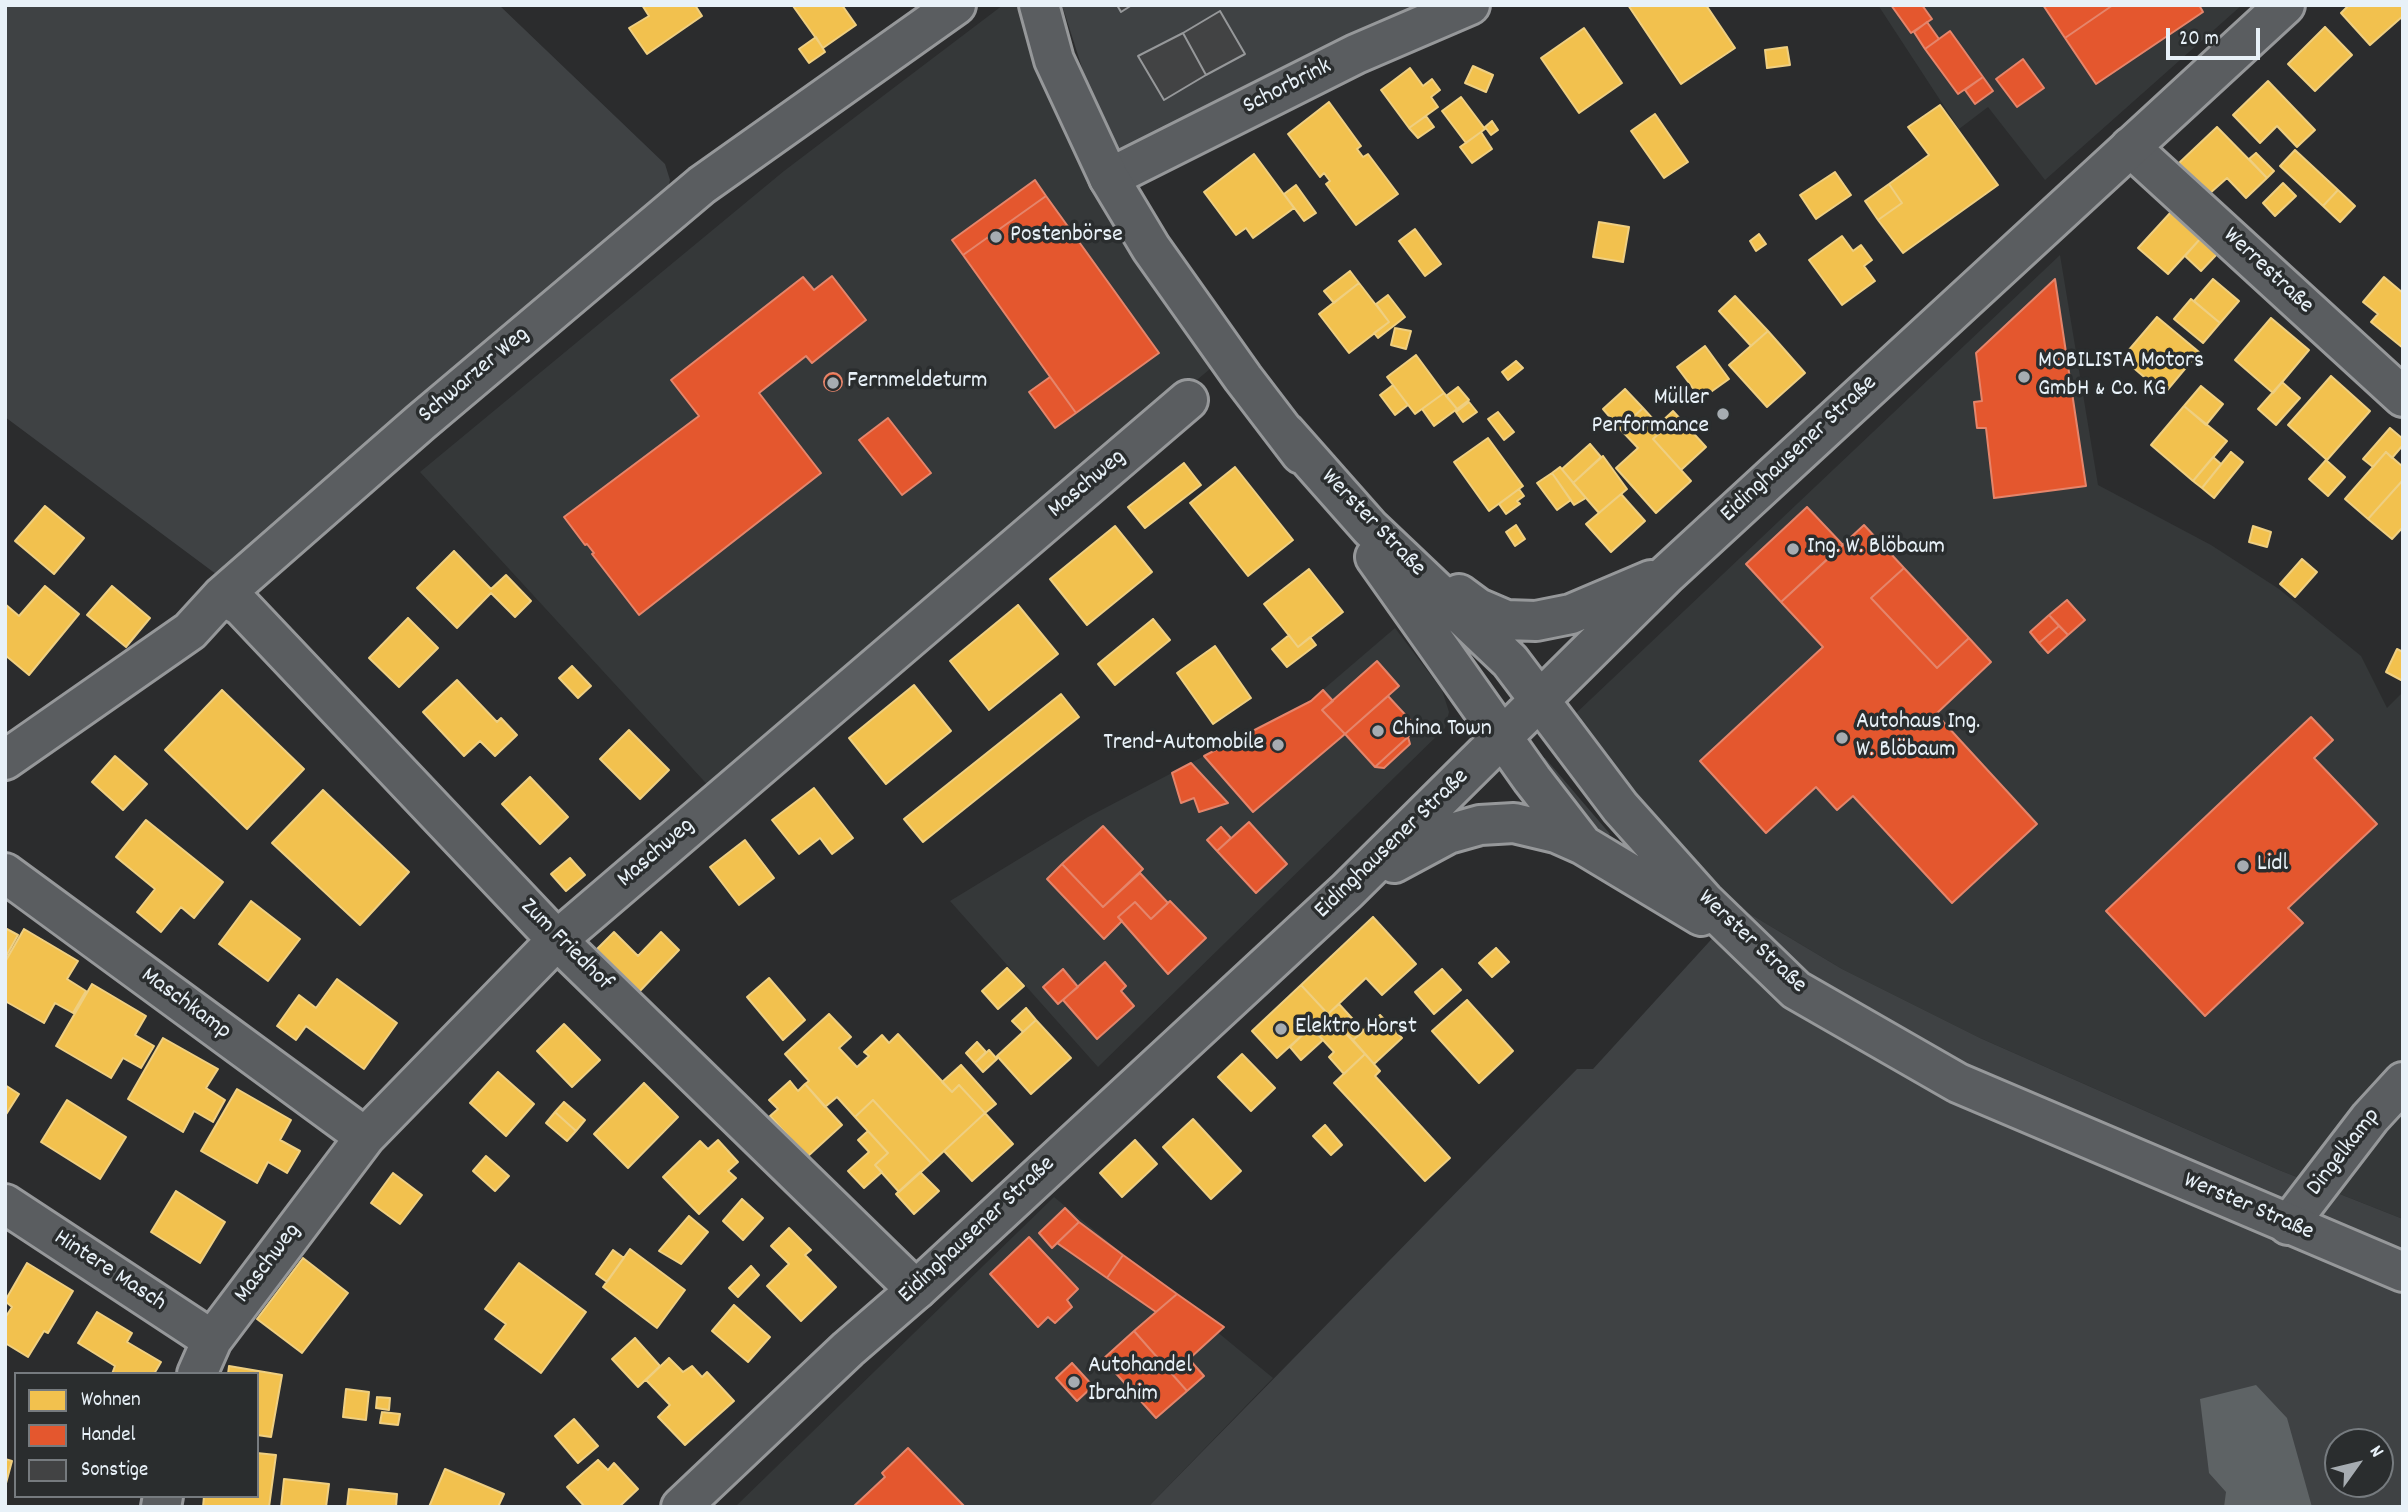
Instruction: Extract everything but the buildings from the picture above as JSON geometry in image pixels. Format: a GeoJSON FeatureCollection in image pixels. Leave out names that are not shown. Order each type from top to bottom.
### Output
{"type":"FeatureCollection","features":[{"type":"Feature","properties":{"kind":"main road","name":"Schwarzer Weg"},"geometry":{"type":"LineString","coordinates":[[5,760],[190,631],[222,596],[421,422],[702,185],[957,5]]}},
{"type":"Feature","properties":{"kind":"main road","name":"Werster Straße"},"geometry":{"type":"LineString","coordinates":[[1039,5],[1054,61],[1109,178],[1158,258],[1242,378],[1286,433],[1370,528],[1510,661],[1620,807],[1748,946],[1796,990],[1958,1083],[2403,1272]]}},
{"type":"Feature","properties":{"kind":"main road","name":"Schorbrink"},"geometry":{"type":"LineString","coordinates":[[1109,178],[1356,54],[1470,5]]}},
{"type":"Feature","properties":{"kind":"main road","name":"Eidinghausener Straße"},"geometry":{"type":"LineString","coordinates":[[681,1507],[848,1349],[916,1290],[1347,891],[1666,575],[2130,147],[2272,10]]}},
{"type":"Feature","properties":{"kind":"main road","name":"Werrestraße"},"geometry":{"type":"LineString","coordinates":[[2130,147],[2403,397]]}},
{"type":"Feature","properties":{"kind":"main road","name":"Maschweg"},"geometry":{"type":"LineString","coordinates":[[198,1372],[212,1340],[365,1138],[557,940],[1188,400]]}},
{"type":"Feature","properties":{"kind":"main road","name":"Werster Straße"},"geometry":{"type":"LineString","coordinates":[[1286,433],[1583,845]]}},
{"type":"Feature","properties":{"kind":"main road"},"geometry":{"type":"LineString","coordinates":[[1370,528],[1478,608],[1506,620],[1536,621],[1571,614],[1666,575]]}},
{"type":"Feature","properties":{"kind":"main road","name":"Zum Friedhof"},"geometry":{"type":"LineString","coordinates":[[222,596],[242,606],[557,940],[916,1290]]}},
{"type":"Feature","properties":{"kind":"main road"},"geometry":{"type":"LineString","coordinates":[[1347,891],[1428,842],[1480,825],[1514,823],[1556,834],[1583,845],[1748,946]]}},
{"type":"Feature","properties":{"kind":"main road","name":"Maschkamp"},"geometry":{"type":"LineString","coordinates":[[5,873],[365,1138]]}},
{"type":"Feature","properties":{"kind":"main road","name":"Dingelkamp"},"geometry":{"type":"LineString","coordinates":[[2288,1224],[2370,1118],[2403,1082]]}},
{"type":"Feature","properties":{"kind":"main road","name":"Hintere Masch"},"geometry":{"type":"LineString","coordinates":[[5,1204],[212,1340]]}},
{"type":"Feature","properties":{"kind":"shaded area"},"geometry":{"type":"Polygon","coordinates":[[[5,5],[499,5],[665,164],[670,180],[666,196],[216,574],[5,417],[5,5]]]}},
{"type":"Feature","properties":{"kind":"shaded area"},"geometry":{"type":"Polygon","coordinates":[[[1003,5],[1034,5],[1222,359],[1066,489],[715,793],[420,472],[784,171],[1003,5]]]}},
{"type":"Feature","properties":{"kind":"shaded area"},"geometry":{"type":"Polygon","coordinates":[[[1062,5],[1430,5],[1117,160],[1098,118],[1062,5]]]}},
{"type":"Feature","properties":{"kind":"shaded area"},"geometry":{"type":"Polygon","coordinates":[[[1878,5],[2242,5],[2045,180],[1988,107],[1959,129],[1878,5]]]}},
{"type":"Feature","properties":{"kind":"shaded area"},"geometry":{"type":"Polygon","coordinates":[[[2060,255],[2098,485],[2211,545],[2279,589],[2361,656],[2387,708],[2403,692],[2403,1219],[2279,1170],[1980,1038],[1842,969],[1740,908],[1669,836],[1572,717],[2060,255]]]}},
{"type":"Feature","properties":{"kind":"shaded area"},"geometry":{"type":"Polygon","coordinates":[[[1395,628],[1442,690],[1449,712],[1445,728],[1098,1067],[950,901],[1088,817],[1311,700],[1395,628]]]}},
{"type":"Feature","properties":{"kind":"shaded area"},"geometry":{"type":"Polygon","coordinates":[[[1540,758],[1545,758],[1610,834],[1607,836],[1568,808],[1540,758]]]}},
{"type":"Feature","properties":{"kind":"shaded area"},"geometry":{"type":"Polygon","coordinates":[[[1740,908],[1842,969],[1980,1038],[2279,1170],[2403,1219],[2403,1507],[1148,1507],[1577,1069],[1593,1069],[1740,908]]]}},
{"type":"Feature","properties":{"kind":"shaded area"},"geometry":{"type":"Polygon","coordinates":[[[1054,1197],[1273,1378],[1148,1507],[735,1507],[1054,1197]]]}},
{"type":"Feature","properties":{"kind":"shaded area"},"geometry":{"type":"Polygon","coordinates":[[[2256,1385],[2287,1418],[2312,1507],[2224,1507],[2226,1492],[2209,1473],[2200,1399],[2256,1385]]]}},
{"type":"Feature","properties":{"kind":"place","name":"Postenbörse"},"geometry":{"type":"Point","coordinates":[996,237]}},
{"type":"Feature","properties":{"kind":"place","name":"MOBILISTA Motors GmbH & Co. KG"},"geometry":{"type":"Point","coordinates":[2024,377]}},
{"type":"Feature","properties":{"kind":"place","name":"Fernmeldeturm"},"geometry":{"type":"Point","coordinates":[833,383]}},
{"type":"Feature","properties":{"kind":"place","name":"Müller Performance"},"geometry":{"type":"Point","coordinates":[1723,414]}},
{"type":"Feature","properties":{"kind":"place","name":"Ing. W. Blöbaum"},"geometry":{"type":"Point","coordinates":[1793,549]}},
{"type":"Feature","properties":{"kind":"place","name":"China Town"},"geometry":{"type":"Point","coordinates":[1378,731]}},
{"type":"Feature","properties":{"kind":"place","name":"Autohaus Ing. W. Blöbaum"},"geometry":{"type":"Point","coordinates":[1842,738]}},
{"type":"Feature","properties":{"kind":"place","name":"Trend-Automobile"},"geometry":{"type":"Point","coordinates":[1278,745]}},
{"type":"Feature","properties":{"kind":"place","name":"Lidl"},"geometry":{"type":"Point","coordinates":[2243,866]}},
{"type":"Feature","properties":{"kind":"place","name":"Elektro Horst"},"geometry":{"type":"Point","coordinates":[1281,1029]}},
{"type":"Feature","properties":{"kind":"place","name":"Autohandel Ibrahim"},"geometry":{"type":"Point","coordinates":[1074,1382]}}]}
